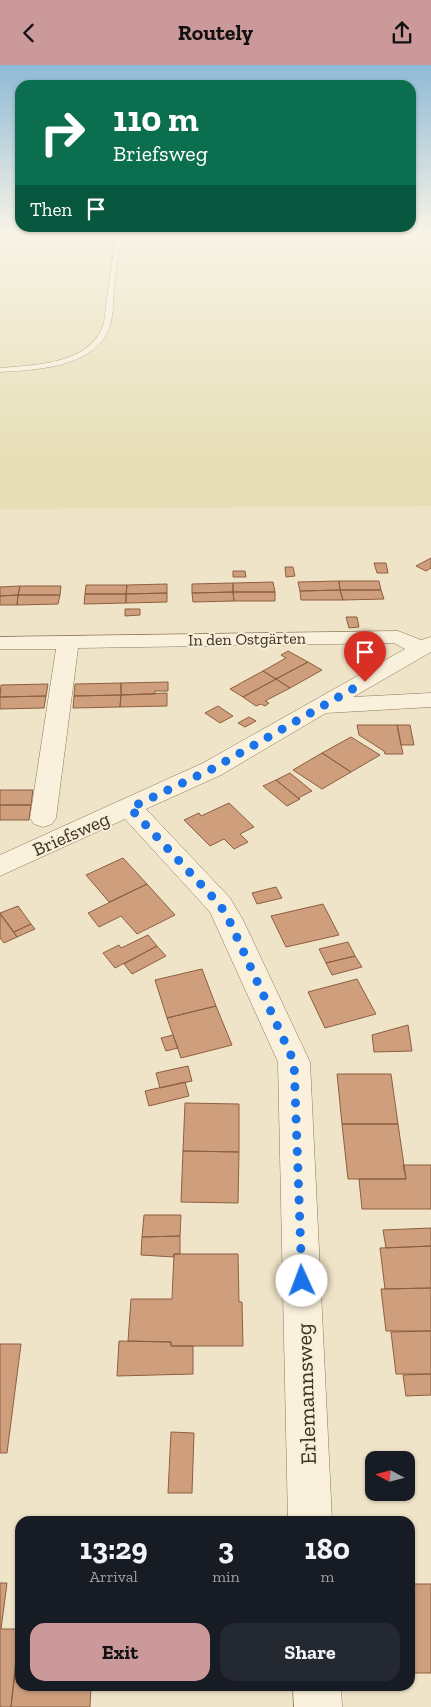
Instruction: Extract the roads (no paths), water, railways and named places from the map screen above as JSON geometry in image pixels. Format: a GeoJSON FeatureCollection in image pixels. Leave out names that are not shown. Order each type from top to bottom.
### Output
{"type":"FeatureCollection","features":[{"type":"Feature","properties":{"kind":"street","name":"In den Ostgärten"},"geometry":{"type":"LineString","coordinates":[[0,643],[398,637],[427,646]]}},
{"type":"Feature","properties":{"kind":"street"},"geometry":{"type":"LineString","coordinates":[[43,818],[68,642]]}},
{"type":"Feature","properties":{"kind":"street","name":"Briefsweg"},"geometry":{"type":"LineString","coordinates":[[0,866],[212,769],[427,646]]}},
{"type":"Feature","properties":{"kind":"street"},"geometry":{"type":"LineString","coordinates":[[398,664],[411,685],[431,693]]}},
{"type":"Feature","properties":{"kind":"street"},"geometry":{"type":"LineString","coordinates":[[316,710],[356,704],[431,700]]}},
{"type":"Feature","properties":{"kind":"street","name":"Erlemannsweg"},"geometry":{"type":"LineString","coordinates":[[130,808],[220,905],[233,929],[294,1062],[310,1516]]}},
{"type":"Feature","properties":{"kind":"street"},"geometry":{"type":"LineString","coordinates":[[317,1691],[318,1707]]}},
{"type":"Feature","properties":{"kind":"lane"},"geometry":{"type":"LineString","coordinates":[[0,370],[68,360],[96,345],[104,333],[109,311]]}}]}
